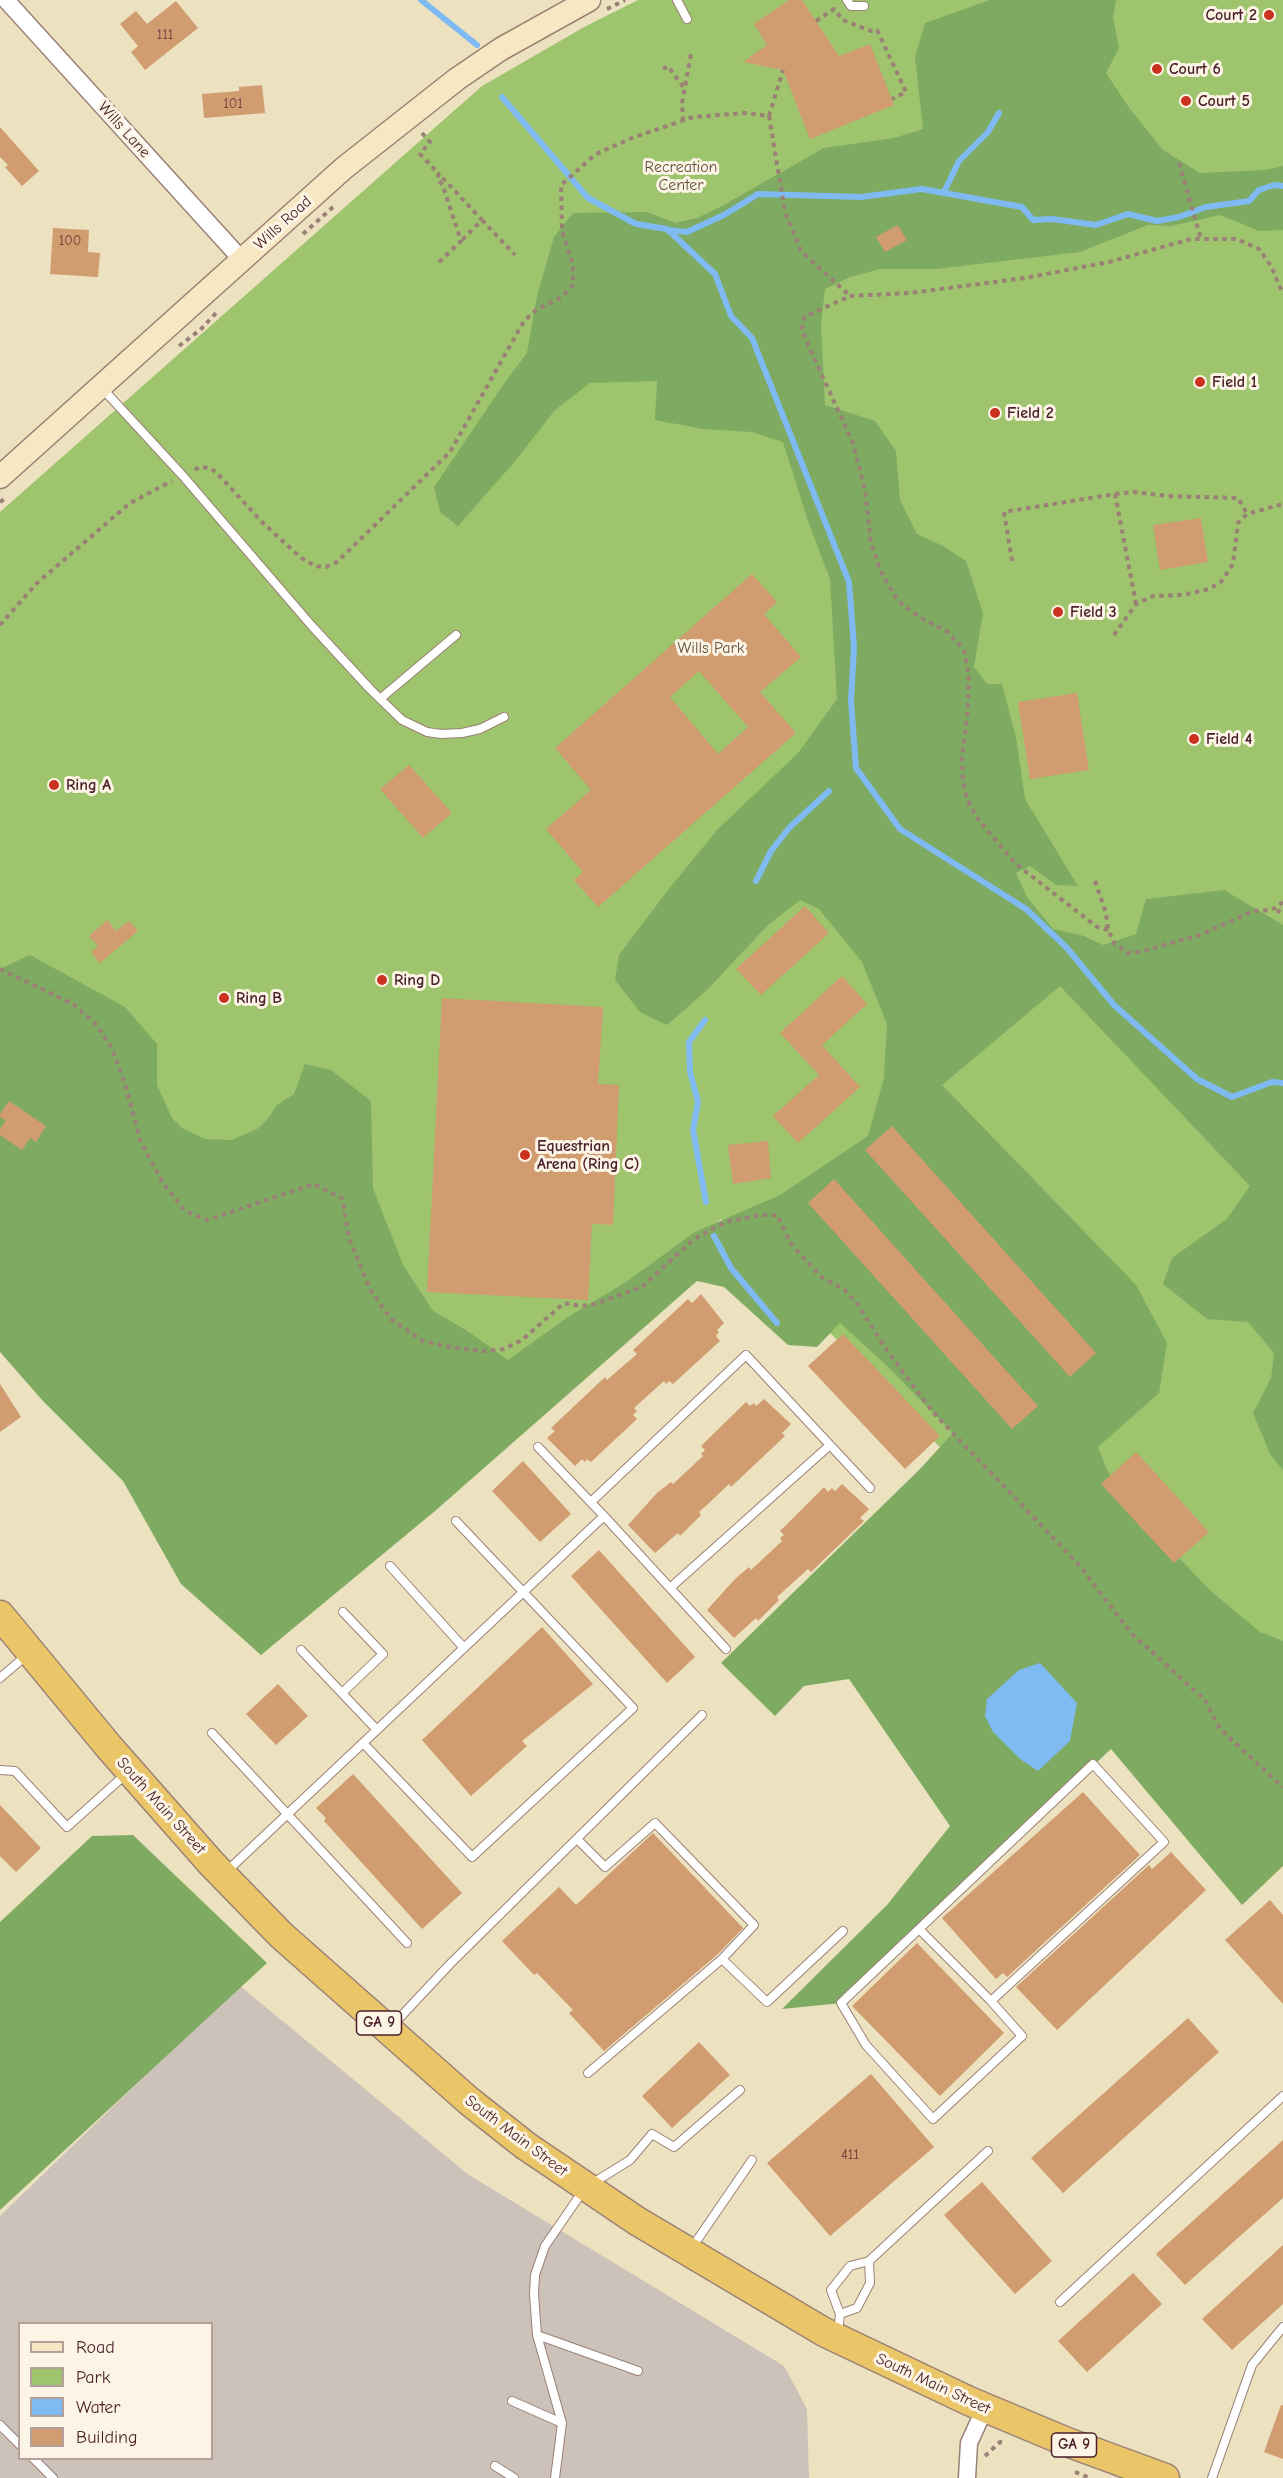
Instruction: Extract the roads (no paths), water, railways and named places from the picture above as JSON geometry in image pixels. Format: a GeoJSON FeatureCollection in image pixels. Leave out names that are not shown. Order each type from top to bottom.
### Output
{"type":"FeatureCollection","features":[{"type":"Feature","properties":{"kind":"highway","name":"South Main Street"},"geometry":{"type":"LineString","coordinates":[[0,1615],[130,1770],[223,1875],[281,1935],[387,2031],[469,2101],[585,2188],[689,2252],[839,2326],[985,2408],[1067,2442],[1164,2478]]}},
{"type":"Feature","properties":{"kind":"street","name":"Wills Lane"},"geometry":{"type":"LineString","coordinates":[[6,0],[242,260]]}},
{"type":"Feature","properties":{"kind":"street","name":"Wills Road"},"geometry":{"type":"LineString","coordinates":[[6,484],[101,386],[344,168],[457,79],[501,49],[598,5]]}},
{"type":"Feature","properties":{"kind":"street"},"geometry":{"type":"LineString","coordinates":[[967,2478],[969,2444],[985,2408]]}},
{"type":"Feature","properties":{"kind":"lane"},"geometry":{"type":"LineString","coordinates":[[677,0],[687,19]]}},
{"type":"Feature","properties":{"kind":"lane"},"geometry":{"type":"LineString","coordinates":[[847,0],[851,6],[864,6]]}},
{"type":"Feature","properties":{"kind":"lane"},"geometry":{"type":"LineString","coordinates":[[101,386],[183,476],[311,625],[402,720],[427,732],[462,734],[480,729],[504,717]]}},
{"type":"Feature","properties":{"kind":"lane"},"geometry":{"type":"LineString","coordinates":[[380,699],[456,635]]}},
{"type":"Feature","properties":{"kind":"lane"},"geometry":{"type":"LineString","coordinates":[[591,1502],[746,1355],[870,1488]]}},
{"type":"Feature","properties":{"kind":"lane"},"geometry":{"type":"LineString","coordinates":[[670,1588],[830,1445]]}},
{"type":"Feature","properties":{"kind":"lane"},"geometry":{"type":"LineString","coordinates":[[538,1447],[726,1649]]}},
{"type":"Feature","properties":{"kind":"lane"},"geometry":{"type":"LineString","coordinates":[[223,1875],[604,1516]]}},
{"type":"Feature","properties":{"kind":"lane"},"geometry":{"type":"LineString","coordinates":[[363,1743],[472,1857],[633,1708],[456,1521]]}},
{"type":"Feature","properties":{"kind":"lane"},"geometry":{"type":"LineString","coordinates":[[390,1566],[464,1648]]}},
{"type":"Feature","properties":{"kind":"lane"},"geometry":{"type":"LineString","coordinates":[[342,1693],[382,1654],[343,1612]]}},
{"type":"Feature","properties":{"kind":"lane"},"geometry":{"type":"LineString","coordinates":[[301,1650],[377,1730]]}},
{"type":"Feature","properties":{"kind":"lane"},"geometry":{"type":"LineString","coordinates":[[0,1678],[30,1652]]}},
{"type":"Feature","properties":{"kind":"lane"},"geometry":{"type":"LineString","coordinates":[[387,2031],[450,1964],[702,1715]]}},
{"type":"Feature","properties":{"kind":"lane"},"geometry":{"type":"LineString","coordinates":[[212,1733],[407,1943]]}},
{"type":"Feature","properties":{"kind":"lane"},"geometry":{"type":"LineString","coordinates":[[919,1929],[991,2001],[1022,2036],[933,2119],[866,2045],[841,2003],[919,1929],[1093,1764],[1164,1842],[991,2001]]}},
{"type":"Feature","properties":{"kind":"lane"},"geometry":{"type":"LineString","coordinates":[[0,1770],[15,1771],[67,1827],[130,1770]]}},
{"type":"Feature","properties":{"kind":"lane"},"geometry":{"type":"LineString","coordinates":[[577,1839],[605,1867],[655,1823],[754,1925],[722,1959],[588,2073]]}},
{"type":"Feature","properties":{"kind":"lane"},"geometry":{"type":"LineString","coordinates":[[722,1959],[767,2002],[843,1930]]}},
{"type":"Feature","properties":{"kind":"lane"},"geometry":{"type":"LineString","coordinates":[[555,2478],[562,2423],[537,2335],[534,2294],[536,2275],[545,2246],[585,2188],[630,2160],[652,2134],[674,2147],[740,2090]]}},
{"type":"Feature","properties":{"kind":"lane"},"geometry":{"type":"LineString","coordinates":[[1060,2302],[1283,2096]]}},
{"type":"Feature","properties":{"kind":"lane"},"geometry":{"type":"LineString","coordinates":[[839,2326],[831,2290],[850,2266],[869,2261],[988,2151]]}},
{"type":"Feature","properties":{"kind":"lane"},"geometry":{"type":"LineString","coordinates":[[689,2252],[752,2160]]}},
{"type":"Feature","properties":{"kind":"lane"},"geometry":{"type":"LineString","coordinates":[[839,2326],[856,2308],[870,2283],[869,2261]]}},
{"type":"Feature","properties":{"kind":"lane"},"geometry":{"type":"LineString","coordinates":[[1212,2478],[1252,2365],[1283,2327]]}},
{"type":"Feature","properties":{"kind":"lane"},"geometry":{"type":"LineString","coordinates":[[537,2335],[638,2371]]}},
{"type":"Feature","properties":{"kind":"lane"},"geometry":{"type":"LineString","coordinates":[[512,2400],[562,2423]]}},
{"type":"Feature","properties":{"kind":"lane"},"geometry":{"type":"LineString","coordinates":[[0,2425],[18,2443]]}},
{"type":"Feature","properties":{"kind":"lane"},"geometry":{"type":"LineString","coordinates":[[35,2460],[52,2478]]}},
{"type":"Feature","properties":{"kind":"lane"},"geometry":{"type":"LineString","coordinates":[[495,2466],[514,2478]]}},
{"type":"Feature","properties":{"kind":"water"},"geometry":{"type":"Polygon","coordinates":[[[1040,1663],[1077,1703],[1070,1741],[1038,1771],[1020,1759],[993,1732],[985,1716],[987,1699],[1019,1670],[1040,1663]]]}},
{"type":"Feature","properties":{"kind":"waterway"},"geometry":{"type":"LineString","coordinates":[[421,0],[477,45]]}},
{"type":"Feature","properties":{"kind":"waterway"},"geometry":{"type":"LineString","coordinates":[[502,97],[588,198],[636,224],[667,229],[715,274],[731,316],[752,338],[849,582],[854,647],[851,701],[856,768],[900,829],[1026,909],[1067,948],[1114,1005],[1197,1079],[1232,1097],[1272,1082],[1283,1083]]}},
{"type":"Feature","properties":{"kind":"waterway"},"geometry":{"type":"LineString","coordinates":[[944,192],[959,161],[988,132],[999,113]]}},
{"type":"Feature","properties":{"kind":"waterway"},"geometry":{"type":"LineString","coordinates":[[668,230],[687,232],[724,215],[758,194],[861,197],[922,189],[1022,207],[1033,220],[1052,219],[1096,225],[1128,214],[1157,221],[1179,217],[1206,207],[1249,201],[1259,190],[1274,185],[1283,186]]}},
{"type":"Feature","properties":{"kind":"waterway"},"geometry":{"type":"LineString","coordinates":[[756,881],[771,851],[790,827],[829,791]]}},
{"type":"Feature","properties":{"kind":"waterway"},"geometry":{"type":"LineString","coordinates":[[705,1020],[689,1042],[690,1072],[698,1102],[693,1130],[706,1202]]}},
{"type":"Feature","properties":{"kind":"waterway"},"geometry":{"type":"LineString","coordinates":[[714,1236],[731,1268],[777,1323]]}},
{"type":"Feature","properties":{"kind":"place","name":"Court 2"},"geometry":{"type":"Point","coordinates":[1269,15]}},
{"type":"Feature","properties":{"kind":"place","name":"Court 6"},"geometry":{"type":"Point","coordinates":[1157,69]}},
{"type":"Feature","properties":{"kind":"place","name":"Court 5"},"geometry":{"type":"Point","coordinates":[1186,101]}},
{"type":"Feature","properties":{"kind":"place","name":"Field 1"},"geometry":{"type":"Point","coordinates":[1200,382]}},
{"type":"Feature","properties":{"kind":"place","name":"Field 2"},"geometry":{"type":"Point","coordinates":[995,413]}},
{"type":"Feature","properties":{"kind":"place","name":"Field 3"},"geometry":{"type":"Point","coordinates":[1058,612]}},
{"type":"Feature","properties":{"kind":"place","name":"Field 4"},"geometry":{"type":"Point","coordinates":[1194,739]}},
{"type":"Feature","properties":{"kind":"place","name":"Ring A"},"geometry":{"type":"Point","coordinates":[54,785]}},
{"type":"Feature","properties":{"kind":"place","name":"Ring D"},"geometry":{"type":"Point","coordinates":[382,980]}},
{"type":"Feature","properties":{"kind":"place","name":"Ring B"},"geometry":{"type":"Point","coordinates":[224,998]}},
{"type":"Feature","properties":{"kind":"place","name":"Equestrian Arena (Ring C)"},"geometry":{"type":"Point","coordinates":[525,1155]}},
{"type":"Feature","properties":{"kind":"park label","name":"Recreation Center"},"geometry":{"type":"Point","coordinates":[681,176]}},
{"type":"Feature","properties":{"kind":"park label","name":"Wills Park"},"geometry":{"type":"Point","coordinates":[711,648]}}]}
